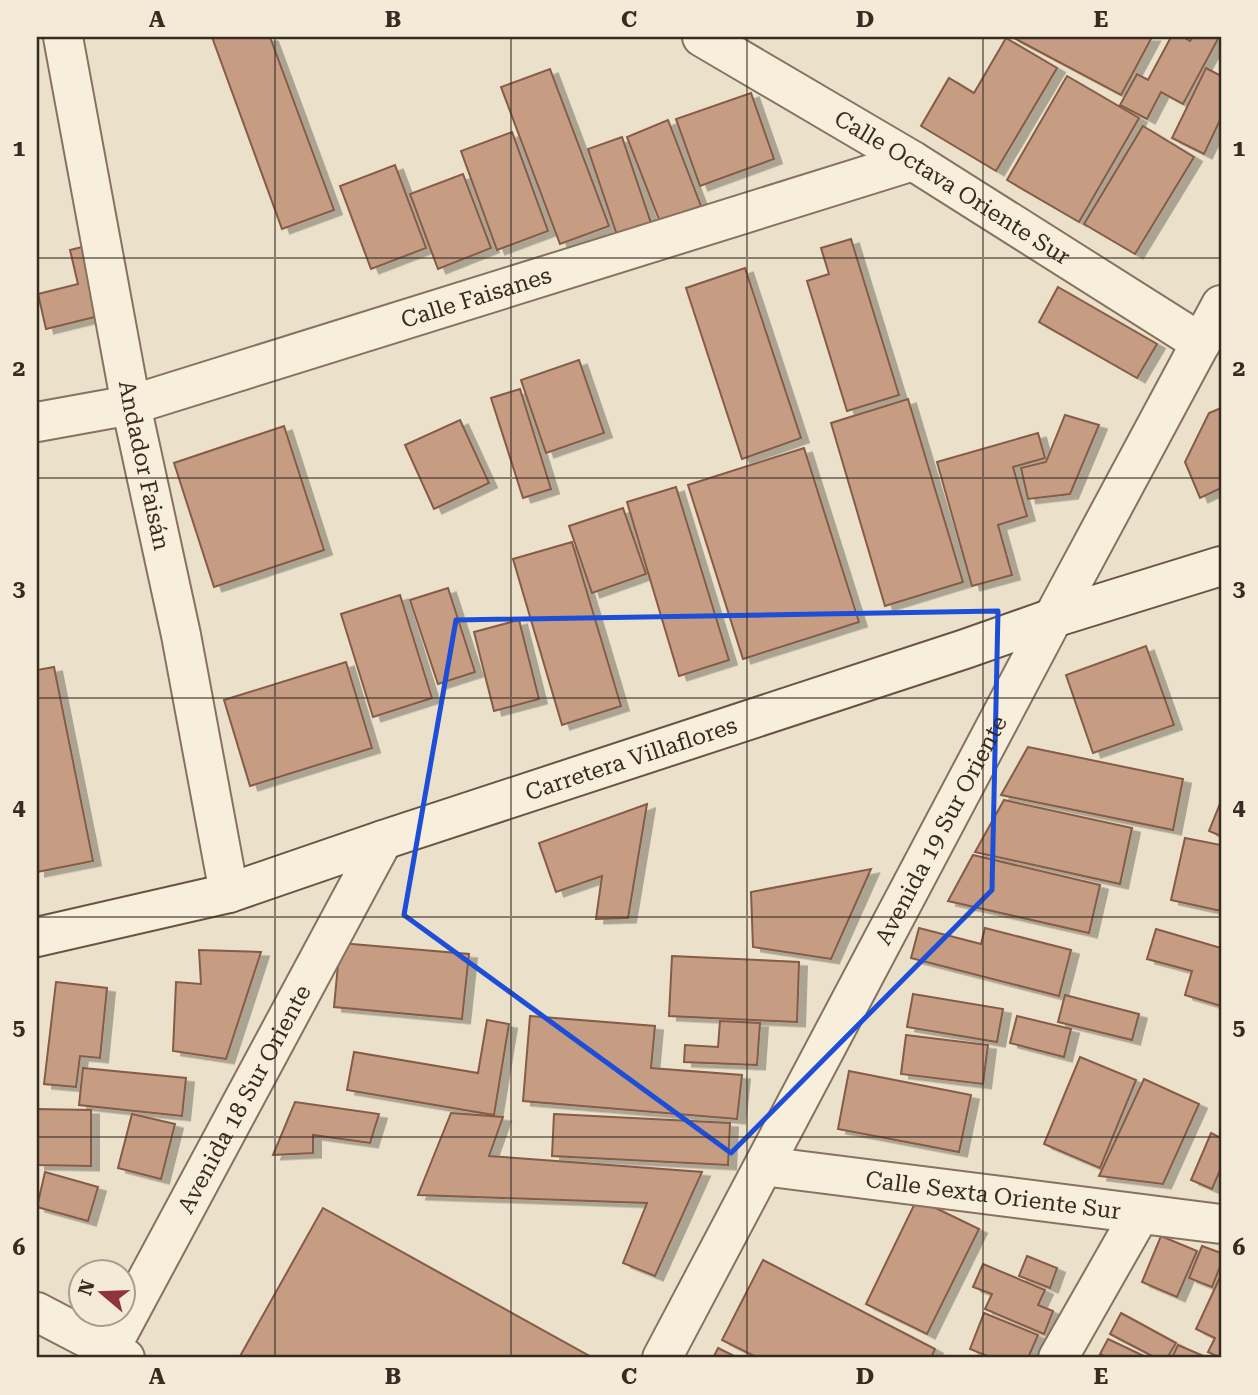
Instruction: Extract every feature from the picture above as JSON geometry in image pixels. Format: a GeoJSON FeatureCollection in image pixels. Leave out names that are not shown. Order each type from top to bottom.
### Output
{"type":"FeatureCollection","features":[{"type":"Feature","properties":{"kind":"street","name":"Andador Faisán"},"geometry":{"type":"LineString","coordinates":[[64,37],[131,405],[181,635],[229,893]]}},
{"type":"Feature","properties":{"kind":"street","name":"Calle Octava Oriente Sur"},"geometry":{"type":"LineString","coordinates":[[702,37],[913,162],[1201,343]]}},
{"type":"Feature","properties":{"kind":"street","name":"Calle Faisanes"},"geometry":{"type":"LineString","coordinates":[[37,422],[131,405],[913,162]]}},
{"type":"Feature","properties":{"kind":"street","name":"Avenida 19 Sur Oriente"},"geometry":{"type":"LineString","coordinates":[[662,1358],[1221,304]]}},
{"type":"Feature","properties":{"kind":"street","name":"Carretera Villaflores"},"geometry":{"type":"LineString","coordinates":[[37,937],[229,893],[383,839],[1053,618],[1221,566]]}},
{"type":"Feature","properties":{"kind":"street","name":"Avenida 18 Sur Oriente"},"geometry":{"type":"LineString","coordinates":[[113,1355],[383,839]]}},
{"type":"Feature","properties":{"kind":"street","name":"Calle Sexta Oriente Sur"},"geometry":{"type":"LineString","coordinates":[[764,1166],[1221,1224]]}},
{"type":"Feature","properties":{"kind":"street"},"geometry":{"type":"LineString","coordinates":[[1058,1358],[1140,1214]]}},
{"type":"Feature","properties":{"kind":"street"},"geometry":{"type":"LineString","coordinates":[[37,1311],[113,1355]]}},
{"type":"Feature","properties":{"kind":"highlighted area"},"geometry":{"type":"Polygon","coordinates":[[[998,611],[992,890],[731,1153],[404,915],[456,620],[998,611]]]}},
{"type":"Feature","properties":{"kind":"building"},"geometry":{"type":"Polygon","coordinates":[[[212,37],[270,37],[334,210],[282,229],[212,37]]]}},
{"type":"Feature","properties":{"kind":"building"},"geometry":{"type":"Polygon","coordinates":[[[1012,37],[1152,37],[1121,95],[1012,37]]]}},
{"type":"Feature","properties":{"kind":"building"},"geometry":{"type":"Polygon","coordinates":[[[1171,37],[1183,37],[1190,41],[1193,37],[1219,37],[1183,104],[1161,92],[1147,119],[1120,105],[1137,74],[1148,80],[1171,37]]]}},
{"type":"Feature","properties":{"kind":"building"},"geometry":{"type":"Polygon","coordinates":[[[1006,38],[1057,68],[996,171],[921,126],[949,78],[974,93],[1006,38]]]}},
{"type":"Feature","properties":{"kind":"building"},"geometry":{"type":"Polygon","coordinates":[[[1206,68],[1221,76],[1221,118],[1204,154],[1172,138],[1206,68]]]}},
{"type":"Feature","properties":{"kind":"building"},"geometry":{"type":"Polygon","coordinates":[[[550,69],[609,226],[560,244],[501,87],[550,69]]]}},
{"type":"Feature","properties":{"kind":"building"},"geometry":{"type":"Polygon","coordinates":[[[1067,76],[1139,118],[1079,222],[1007,180],[1067,76]]]}},
{"type":"Feature","properties":{"kind":"building"},"geometry":{"type":"Polygon","coordinates":[[[751,93],[774,159],[700,186],[676,119],[751,93]]]}},
{"type":"Feature","properties":{"kind":"building"},"geometry":{"type":"Polygon","coordinates":[[[668,120],[701,206],[660,222],[627,137],[668,120]]]}},
{"type":"Feature","properties":{"kind":"building"},"geometry":{"type":"Polygon","coordinates":[[[1143,126],[1194,157],[1135,254],[1084,224],[1143,126]]]}},
{"type":"Feature","properties":{"kind":"building"},"geometry":{"type":"Polygon","coordinates":[[[512,132],[548,231],[497,250],[461,151],[512,132]]]}},
{"type":"Feature","properties":{"kind":"building"},"geometry":{"type":"Polygon","coordinates":[[[622,137],[651,223],[617,235],[588,149],[622,137]]]}},
{"type":"Feature","properties":{"kind":"building"},"geometry":{"type":"Polygon","coordinates":[[[395,165],[426,248],[371,269],[340,186],[395,165]]]}},
{"type":"Feature","properties":{"kind":"building"},"geometry":{"type":"Polygon","coordinates":[[[463,174],[491,248],[438,269],[410,194],[463,174]]]}},
{"type":"Feature","properties":{"kind":"building"},"geometry":{"type":"Polygon","coordinates":[[[851,239],[899,395],[847,411],[807,281],[829,274],[821,248],[851,239]]]}},
{"type":"Feature","properties":{"kind":"building"},"geometry":{"type":"Polygon","coordinates":[[[94,244],[111,313],[46,329],[38,294],[78,284],[70,250],[94,244]]]}},
{"type":"Feature","properties":{"kind":"building"},"geometry":{"type":"Polygon","coordinates":[[[745,268],[801,438],[742,459],[686,288],[745,268]]]}},
{"type":"Feature","properties":{"kind":"building"},"geometry":{"type":"Polygon","coordinates":[[[1058,287],[1157,344],[1137,378],[1039,322],[1058,287]]]}},
{"type":"Feature","properties":{"kind":"building"},"geometry":{"type":"Polygon","coordinates":[[[579,360],[604,433],[546,453],[521,380],[579,360]]]}},
{"type":"Feature","properties":{"kind":"building"},"geometry":{"type":"Polygon","coordinates":[[[520,389],[551,489],[523,498],[491,398],[520,389]]]}},
{"type":"Feature","properties":{"kind":"building"},"geometry":{"type":"Polygon","coordinates":[[[908,399],[963,582],[885,606],[831,423],[908,399]]]}},
{"type":"Feature","properties":{"kind":"building"},"geometry":{"type":"Polygon","coordinates":[[[1221,408],[1221,488],[1200,498],[1185,462],[1209,413],[1221,408]]]}},
{"type":"Feature","properties":{"kind":"building"},"geometry":{"type":"Polygon","coordinates":[[[1065,415],[1099,425],[1070,494],[1028,499],[1021,468],[1046,462],[1065,415]]]}},
{"type":"Feature","properties":{"kind":"building"},"geometry":{"type":"Polygon","coordinates":[[[460,420],[489,483],[434,509],[405,445],[460,420]]]}},
{"type":"Feature","properties":{"kind":"building"},"geometry":{"type":"Polygon","coordinates":[[[284,426],[324,550],[214,587],[174,463],[284,426]]]}},
{"type":"Feature","properties":{"kind":"building"},"geometry":{"type":"Polygon","coordinates":[[[1038,433],[1045,458],[1013,467],[1027,516],[998,525],[1012,575],[972,586],[937,462],[1038,433]]]}},
{"type":"Feature","properties":{"kind":"building"},"geometry":{"type":"Polygon","coordinates":[[[804,448],[859,622],[743,659],[688,485],[804,448]]]}},
{"type":"Feature","properties":{"kind":"building"},"geometry":{"type":"Polygon","coordinates":[[[676,487],[729,660],[679,676],[627,502],[676,487]]]}},
{"type":"Feature","properties":{"kind":"building"},"geometry":{"type":"Polygon","coordinates":[[[623,508],[646,574],[592,593],[569,526],[623,508]]]}},
{"type":"Feature","properties":{"kind":"building"},"geometry":{"type":"Polygon","coordinates":[[[572,542],[621,706],[562,725],[513,559],[572,542]]]}},
{"type":"Feature","properties":{"kind":"building"},"geometry":{"type":"Polygon","coordinates":[[[448,588],[475,672],[438,684],[410,600],[448,588]]]}},
{"type":"Feature","properties":{"kind":"building"},"geometry":{"type":"Polygon","coordinates":[[[400,595],[432,698],[373,717],[341,614],[400,595]]]}},
{"type":"Feature","properties":{"kind":"building"},"geometry":{"type":"Polygon","coordinates":[[[519,620],[539,699],[494,711],[474,632],[519,620]]]}},
{"type":"Feature","properties":{"kind":"building"},"geometry":{"type":"Polygon","coordinates":[[[1146,646],[1174,725],[1093,753],[1066,675],[1146,646]]]}},
{"type":"Feature","properties":{"kind":"building"},"geometry":{"type":"Polygon","coordinates":[[[346,662],[372,748],[250,786],[224,700],[346,662]]]}},
{"type":"Feature","properties":{"kind":"building"},"geometry":{"type":"Polygon","coordinates":[[[54,667],[93,861],[37,872],[37,670],[54,667]]]}},
{"type":"Feature","properties":{"kind":"building"},"geometry":{"type":"Polygon","coordinates":[[[1028,747],[1183,779],[1173,830],[1001,795],[1028,747]]]}},
{"type":"Feature","properties":{"kind":"building"},"geometry":{"type":"Polygon","coordinates":[[[1004,800],[1132,828],[1120,884],[975,852],[1004,800]]]}},
{"type":"Feature","properties":{"kind":"building"},"geometry":{"type":"Polygon","coordinates":[[[1221,801],[1221,836],[1209,831],[1221,801]]]}},
{"type":"Feature","properties":{"kind":"building"},"geometry":{"type":"Polygon","coordinates":[[[647,804],[628,918],[596,919],[602,876],[556,892],[539,843],[647,804]]]}},
{"type":"Feature","properties":{"kind":"building"},"geometry":{"type":"Polygon","coordinates":[[[1185,838],[1221,845],[1221,911],[1171,900],[1185,838]]]}},
{"type":"Feature","properties":{"kind":"building"},"geometry":{"type":"Polygon","coordinates":[[[973,855],[1100,885],[1089,933],[948,901],[973,855]]]}},
{"type":"Feature","properties":{"kind":"building"},"geometry":{"type":"Polygon","coordinates":[[[871,869],[831,959],[753,947],[751,892],[871,869]]]}},
{"type":"Feature","properties":{"kind":"building"},"geometry":{"type":"Polygon","coordinates":[[[919,928],[981,944],[985,928],[1071,950],[1059,996],[911,958],[919,928]]]}},
{"type":"Feature","properties":{"kind":"building"},"geometry":{"type":"Polygon","coordinates":[[[1156,929],[1221,948],[1221,1006],[1185,995],[1192,971],[1147,959],[1156,929]]]}},
{"type":"Feature","properties":{"kind":"building"},"geometry":{"type":"Polygon","coordinates":[[[340,943],[469,954],[462,1019],[334,1007],[340,943]]]}},
{"type":"Feature","properties":{"kind":"building"},"geometry":{"type":"Polygon","coordinates":[[[199,950],[261,952],[226,1059],[173,1051],[176,982],[201,984],[199,950]]]}},
{"type":"Feature","properties":{"kind":"building"},"geometry":{"type":"Polygon","coordinates":[[[672,956],[799,962],[797,1022],[669,1016],[672,956]]]}},
{"type":"Feature","properties":{"kind":"building"},"geometry":{"type":"Polygon","coordinates":[[[56,982],[107,988],[100,1058],[80,1056],[76,1087],[44,1084],[56,982]]]}},
{"type":"Feature","properties":{"kind":"building"},"geometry":{"type":"Polygon","coordinates":[[[913,994],[1003,1009],[997,1042],[907,1027],[913,994]]]}},
{"type":"Feature","properties":{"kind":"building"},"geometry":{"type":"Polygon","coordinates":[[[1065,995],[1139,1014],[1132,1040],[1058,1022],[1065,995]]]}},
{"type":"Feature","properties":{"kind":"building"},"geometry":{"type":"Polygon","coordinates":[[[530,1016],[655,1026],[651,1068],[742,1075],[737,1119],[523,1101],[530,1016]]]}},
{"type":"Feature","properties":{"kind":"building"},"geometry":{"type":"Polygon","coordinates":[[[1017,1016],[1071,1029],[1064,1057],[1010,1043],[1017,1016]]]}},
{"type":"Feature","properties":{"kind":"building"},"geometry":{"type":"Polygon","coordinates":[[[487,1020],[509,1024],[494,1115],[347,1090],[354,1052],[478,1073],[487,1020]]]}},
{"type":"Feature","properties":{"kind":"building"},"geometry":{"type":"Polygon","coordinates":[[[720,1021],[760,1023],[757,1065],[684,1062],[685,1045],[718,1047],[720,1021]]]}},
{"type":"Feature","properties":{"kind":"building"},"geometry":{"type":"Polygon","coordinates":[[[906,1035],[988,1045],[983,1084],[901,1074],[906,1035]]]}},
{"type":"Feature","properties":{"kind":"building"},"geometry":{"type":"Polygon","coordinates":[[[1080,1057],[1136,1080],[1100,1168],[1044,1144],[1080,1057]]]}},
{"type":"Feature","properties":{"kind":"building"},"geometry":{"type":"Polygon","coordinates":[[[83,1068],[186,1078],[182,1116],[79,1105],[83,1068]]]}},
{"type":"Feature","properties":{"kind":"building"},"geometry":{"type":"Polygon","coordinates":[[[849,1071],[971,1095],[959,1152],[838,1129],[849,1071]]]}},
{"type":"Feature","properties":{"kind":"building"},"geometry":{"type":"Polygon","coordinates":[[[1144,1079],[1199,1104],[1163,1184],[1099,1176],[1144,1079]]]}},
{"type":"Feature","properties":{"kind":"building"},"geometry":{"type":"Polygon","coordinates":[[[295,1102],[379,1114],[370,1143],[313,1135],[313,1153],[273,1155],[295,1102]]]}},
{"type":"Feature","properties":{"kind":"building"},"geometry":{"type":"Polygon","coordinates":[[[37,1109],[91,1110],[91,1166],[37,1165],[37,1109]]]}},
{"type":"Feature","properties":{"kind":"building"},"geometry":{"type":"Polygon","coordinates":[[[451,1113],[503,1117],[489,1156],[702,1172],[655,1276],[623,1263],[647,1203],[418,1195],[451,1113]]]}},
{"type":"Feature","properties":{"kind":"building"},"geometry":{"type":"Polygon","coordinates":[[[132,1114],[175,1124],[161,1179],[118,1168],[132,1114]]]}},
{"type":"Feature","properties":{"kind":"building"},"geometry":{"type":"Polygon","coordinates":[[[554,1114],[730,1123],[728,1165],[552,1156],[554,1114]]]}},
{"type":"Feature","properties":{"kind":"building"},"geometry":{"type":"Polygon","coordinates":[[[1211,1133],[1221,1138],[1221,1168],[1212,1189],[1191,1180],[1211,1133]]]}},
{"type":"Feature","properties":{"kind":"building"},"geometry":{"type":"Polygon","coordinates":[[[45,1172],[98,1187],[88,1221],[37,1207],[45,1172]]]}},
{"type":"Feature","properties":{"kind":"building"},"geometry":{"type":"Polygon","coordinates":[[[917,1199],[979,1229],[927,1334],[866,1304],[917,1199]]]}},
{"type":"Feature","properties":{"kind":"building"},"geometry":{"type":"Polygon","coordinates":[[[323,1208],[593,1358],[239,1358],[323,1208]]]}},
{"type":"Feature","properties":{"kind":"building"},"geometry":{"type":"Polygon","coordinates":[[[1161,1236],[1197,1251],[1177,1297],[1142,1282],[1161,1236]]]}},
{"type":"Feature","properties":{"kind":"building"},"geometry":{"type":"Polygon","coordinates":[[[1202,1246],[1221,1253],[1221,1264],[1212,1287],[1189,1278],[1202,1246]]]}},
{"type":"Feature","properties":{"kind":"building"},"geometry":{"type":"Polygon","coordinates":[[[1027,1256],[1057,1268],[1050,1288],[1019,1276],[1027,1256]]]}},
{"type":"Feature","properties":{"kind":"building"},"geometry":{"type":"Polygon","coordinates":[[[763,1260],[935,1349],[931,1358],[758,1358],[722,1340],[763,1260]]]}},
{"type":"Feature","properties":{"kind":"building"},"geometry":{"type":"Polygon","coordinates":[[[983,1264],[1045,1290],[1038,1305],[1053,1311],[1044,1334],[985,1309],[992,1294],[973,1287],[983,1264]]]}},
{"type":"Feature","properties":{"kind":"building"},"geometry":{"type":"Polygon","coordinates":[[[1221,1275],[1221,1358],[1208,1352],[1215,1338],[1196,1329],[1221,1275]]]}},
{"type":"Feature","properties":{"kind":"building"},"geometry":{"type":"Polygon","coordinates":[[[984,1313],[1038,1335],[1028,1358],[992,1358],[970,1349],[984,1313]]]}},
{"type":"Feature","properties":{"kind":"building"},"geometry":{"type":"Polygon","coordinates":[[[1121,1313],[1176,1343],[1167,1358],[1156,1358],[1110,1334],[1121,1313]]]}},
{"type":"Feature","properties":{"kind":"building"},"geometry":{"type":"Polygon","coordinates":[[[1108,1339],[1148,1358],[1108,1358],[1100,1354],[1108,1339]]]}},
{"type":"Feature","properties":{"kind":"building"},"geometry":{"type":"Polygon","coordinates":[[[1178,1345],[1208,1358],[1172,1358],[1178,1345]]]}},
{"type":"Feature","properties":{"kind":"building"},"geometry":{"type":"Polygon","coordinates":[[[718,1348],[738,1358],[713,1358],[718,1348]]]}}]}
